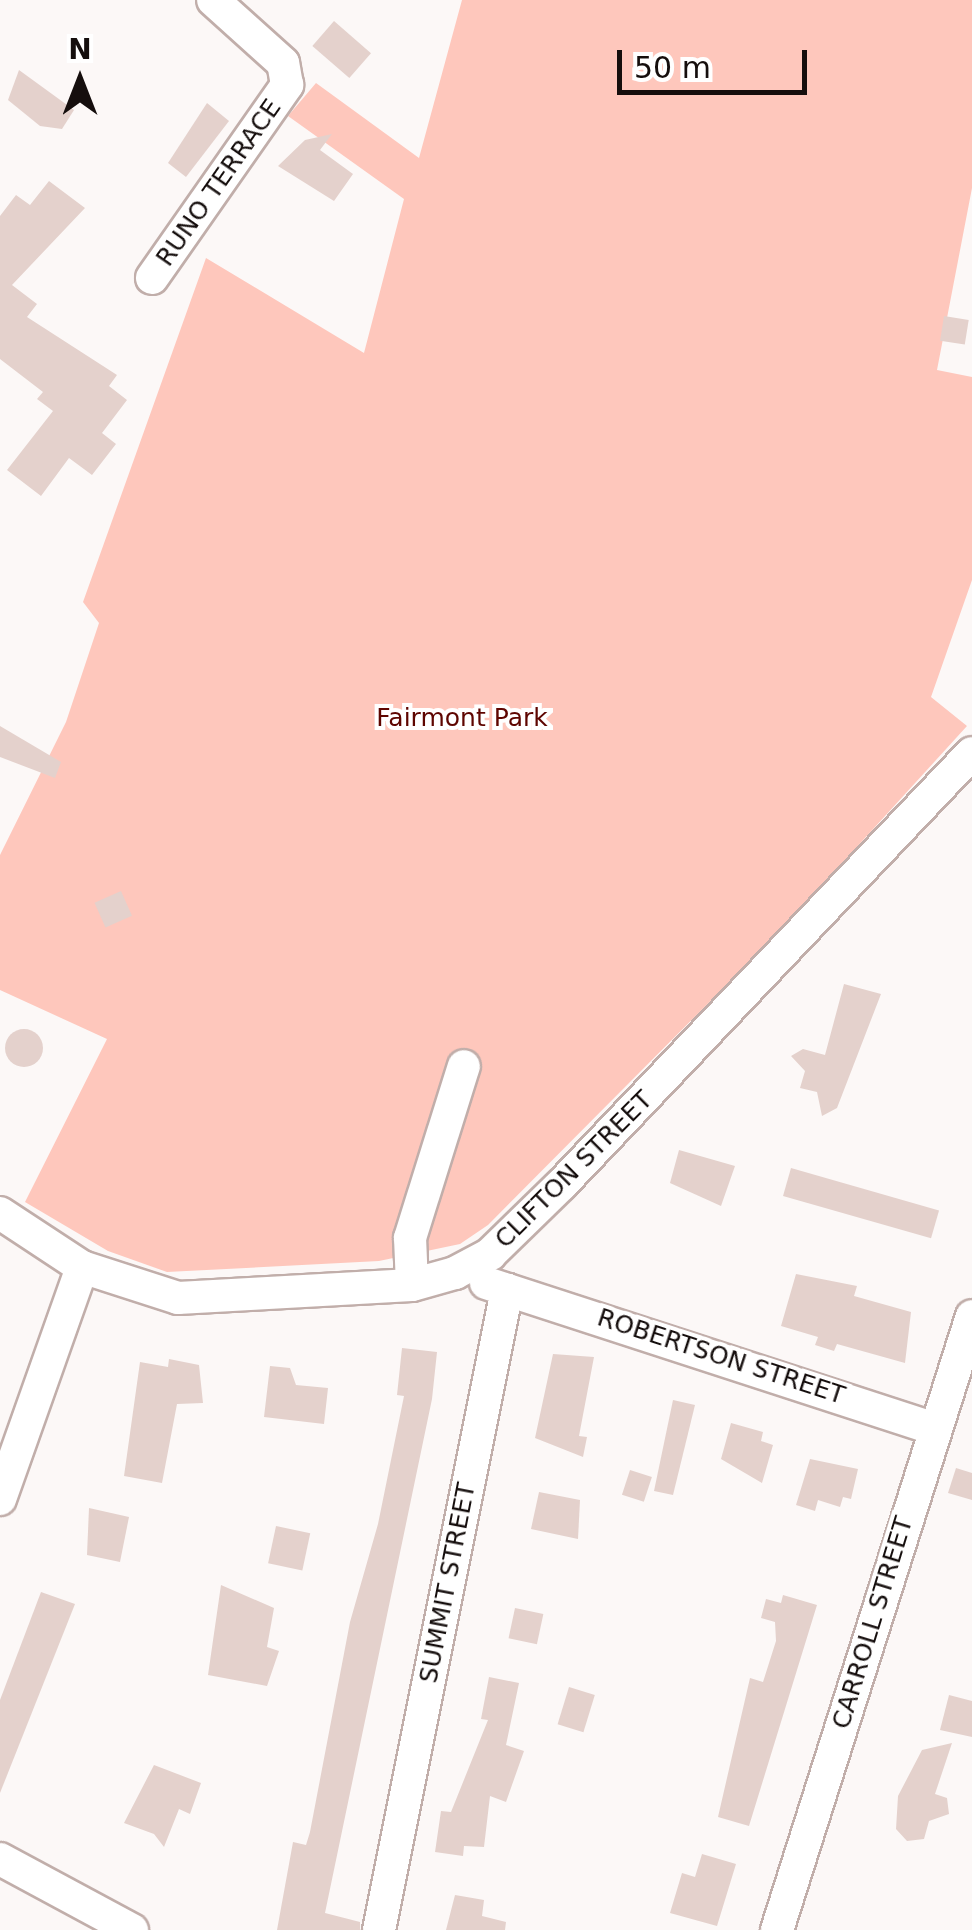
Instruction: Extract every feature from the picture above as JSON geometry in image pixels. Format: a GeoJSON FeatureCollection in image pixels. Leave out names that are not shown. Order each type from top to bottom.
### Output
{"type":"FeatureCollection","features":[{"type":"Feature","properties":{"kind":"street","name":"RUNO TERRACE"},"geometry":{"type":"LineString","coordinates":[[152,278],[287,85],[284,64],[213,0]]}},
{"type":"Feature","properties":{"kind":"street","name":"CLIFTON STREET"},"geometry":{"type":"LineString","coordinates":[[0,1212],[82,1267],[178,1298],[412,1285],[455,1273],[490,1254],[562,1185],[972,753]]}},
{"type":"Feature","properties":{"kind":"street"},"geometry":{"type":"LineString","coordinates":[[412,1285],[410,1238],[464,1066]]}},
{"type":"Feature","properties":{"kind":"street"},"geometry":{"type":"LineString","coordinates":[[0,1499],[82,1267]]}},
{"type":"Feature","properties":{"kind":"street"},"geometry":{"type":"LineString","coordinates":[[455,1273],[507,1290]]}},
{"type":"Feature","properties":{"kind":"street","name":"ROBERTSON STREET"},"geometry":{"type":"LineString","coordinates":[[507,1290],[933,1428]]}},
{"type":"Feature","properties":{"kind":"street","name":"SUMMIT STREET"},"geometry":{"type":"LineString","coordinates":[[378,1930],[507,1290]]}},
{"type":"Feature","properties":{"kind":"street","name":"CARROLL STREET"},"geometry":{"type":"LineString","coordinates":[[778,1930],[933,1428],[972,1316]]}},
{"type":"Feature","properties":{"kind":"street"},"geometry":{"type":"LineString","coordinates":[[0,1859],[132,1930]]}},
{"type":"Feature","properties":{"kind":"green space","name":"Fairmont Park"},"geometry":{"type":"Polygon","coordinates":[[[462,0],[972,0],[972,188],[937,370],[972,377],[972,580],[931,697],[967,726],[783,928],[488,1225],[460,1244],[379,1261],[167,1272],[108,1251],[25,1202],[107,1039],[0,990],[0,855],[66,722],[99,623],[83,602],[206,258],[364,353],[404,199],[288,116],[316,83],[419,158],[462,0]]]}},
{"type":"Feature","properties":{"kind":"building"},"geometry":{"type":"Polygon","coordinates":[[[334,21],[371,53],[349,78],[312,46],[334,21]]]}},
{"type":"Feature","properties":{"kind":"building"},"geometry":{"type":"Polygon","coordinates":[[[19,70],[74,110],[62,129],[40,126],[8,100],[19,70]]]}},
{"type":"Feature","properties":{"kind":"building"},"geometry":{"type":"Polygon","coordinates":[[[207,103],[229,121],[186,177],[168,163],[207,103]]]}},
{"type":"Feature","properties":{"kind":"building"},"geometry":{"type":"Polygon","coordinates":[[[332,134],[320,150],[353,174],[334,201],[278,166],[305,140],[332,134]]]}},
{"type":"Feature","properties":{"kind":"building"},"geometry":{"type":"Polygon","coordinates":[[[49,181],[85,208],[12,285],[37,304],[27,317],[117,375],[109,386],[127,400],[102,433],[116,444],[92,475],[69,458],[41,496],[7,470],[53,411],[37,399],[43,392],[0,359],[0,216],[16,195],[30,205],[49,181]]]}},
{"type":"Feature","properties":{"kind":"building"},"geometry":{"type":"Polygon","coordinates":[[[944,316],[969,320],[965,345],[940,341],[944,316]]]}},
{"type":"Feature","properties":{"kind":"building"},"geometry":{"type":"Polygon","coordinates":[[[0,726],[61,762],[55,778],[0,757],[0,726]]]}},
{"type":"Feature","properties":{"kind":"building"},"geometry":{"type":"Polygon","coordinates":[[[121,891],[132,916],[105,927],[95,903],[121,891]]]}},
{"type":"Feature","properties":{"kind":"building"},"geometry":{"type":"Polygon","coordinates":[[[844,984],[881,994],[837,1108],[822,1116],[817,1092],[800,1088],[805,1071],[791,1056],[803,1049],[825,1055],[844,984]]]}},
{"type":"Feature","properties":{"kind":"building"},"geometry":{"type":"Polygon","coordinates":[[[24,1029],[37,1035],[43,1048],[37,1061],[24,1067],[11,1061],[5,1048],[11,1035],[24,1029]]]}},
{"type":"Feature","properties":{"kind":"building"},"geometry":{"type":"Polygon","coordinates":[[[679,1150],[735,1166],[721,1206],[670,1183],[679,1150]]]}},
{"type":"Feature","properties":{"kind":"building"},"geometry":{"type":"Polygon","coordinates":[[[791,1168],[939,1210],[931,1238],[783,1196],[791,1168]]]}},
{"type":"Feature","properties":{"kind":"building"},"geometry":{"type":"Polygon","coordinates":[[[796,1274],[857,1286],[854,1296],[911,1312],[905,1363],[837,1344],[834,1351],[815,1345],[818,1337],[781,1326],[796,1274]]]}},
{"type":"Feature","properties":{"kind":"building"},"geometry":{"type":"Polygon","coordinates":[[[402,1348],[437,1352],[432,1399],[325,1913],[360,1922],[360,1930],[277,1930],[293,1842],[306,1845],[310,1832],[350,1622],[378,1524],[404,1396],[397,1395],[402,1348]]]}},
{"type":"Feature","properties":{"kind":"building"},"geometry":{"type":"Polygon","coordinates":[[[553,1354],[594,1357],[579,1436],[587,1437],[583,1457],[535,1438],[553,1354]]]}},
{"type":"Feature","properties":{"kind":"building"},"geometry":{"type":"Polygon","coordinates":[[[169,1359],[199,1365],[203,1403],[177,1404],[162,1483],[124,1476],[140,1362],[168,1367],[169,1359]]]}},
{"type":"Feature","properties":{"kind":"building"},"geometry":{"type":"Polygon","coordinates":[[[270,1366],[290,1368],[296,1385],[328,1388],[324,1424],[264,1417],[270,1366]]]}},
{"type":"Feature","properties":{"kind":"building"},"geometry":{"type":"Polygon","coordinates":[[[673,1400],[695,1405],[673,1495],[654,1491],[673,1400]]]}},
{"type":"Feature","properties":{"kind":"building"},"geometry":{"type":"Polygon","coordinates":[[[731,1423],[763,1432],[761,1441],[773,1445],[762,1483],[721,1459],[731,1423]]]}},
{"type":"Feature","properties":{"kind":"building"},"geometry":{"type":"Polygon","coordinates":[[[810,1459],[858,1469],[851,1499],[843,1497],[840,1507],[818,1500],[815,1511],[796,1505],[810,1459]]]}},
{"type":"Feature","properties":{"kind":"building"},"geometry":{"type":"Polygon","coordinates":[[[956,1468],[972,1473],[972,1500],[948,1493],[956,1468]]]}},
{"type":"Feature","properties":{"kind":"building"},"geometry":{"type":"Polygon","coordinates":[[[630,1470],[652,1477],[644,1502],[622,1495],[630,1470]]]}},
{"type":"Feature","properties":{"kind":"building"},"geometry":{"type":"Polygon","coordinates":[[[539,1492],[580,1500],[578,1539],[531,1529],[539,1492]]]}},
{"type":"Feature","properties":{"kind":"building"},"geometry":{"type":"Polygon","coordinates":[[[89,1508],[129,1517],[120,1562],[87,1555],[89,1508]]]}},
{"type":"Feature","properties":{"kind":"building"},"geometry":{"type":"Polygon","coordinates":[[[276,1526],[310,1533],[302,1570],[268,1563],[276,1526]]]}},
{"type":"Feature","properties":{"kind":"building"},"geometry":{"type":"Polygon","coordinates":[[[221,1585],[274,1608],[267,1647],[279,1651],[267,1686],[208,1675],[221,1585]]]}},
{"type":"Feature","properties":{"kind":"building"},"geometry":{"type":"Polygon","coordinates":[[[41,1592],[75,1604],[0,1793],[0,1700],[41,1592]]]}},
{"type":"Feature","properties":{"kind":"building"},"geometry":{"type":"Polygon","coordinates":[[[783,1595],[817,1605],[749,1826],[718,1817],[750,1678],[763,1682],[776,1641],[775,1622],[761,1618],[766,1599],[781,1603],[783,1595]]]}},
{"type":"Feature","properties":{"kind":"building"},"geometry":{"type":"Polygon","coordinates":[[[515,1608],[543,1614],[537,1644],[509,1638],[515,1608]]]}},
{"type":"Feature","properties":{"kind":"building"},"geometry":{"type":"Polygon","coordinates":[[[489,1677],[519,1683],[506,1745],[524,1751],[506,1802],[490,1796],[484,1847],[464,1846],[463,1856],[435,1852],[441,1811],[451,1812],[488,1720],[481,1719],[489,1677]]]}},
{"type":"Feature","properties":{"kind":"building"},"geometry":{"type":"Polygon","coordinates":[[[569,1687],[595,1695],[583,1732],[558,1724],[569,1687]]]}},
{"type":"Feature","properties":{"kind":"building"},"geometry":{"type":"Polygon","coordinates":[[[949,1695],[972,1701],[972,1737],[940,1730],[949,1695]]]}},
{"type":"Feature","properties":{"kind":"building"},"geometry":{"type":"Polygon","coordinates":[[[952,1743],[935,1794],[947,1798],[949,1814],[929,1821],[924,1839],[907,1841],[896,1829],[898,1796],[922,1750],[952,1743]]]}},
{"type":"Feature","properties":{"kind":"building"},"geometry":{"type":"Polygon","coordinates":[[[154,1765],[201,1783],[190,1814],[179,1809],[164,1847],[154,1834],[124,1823],[154,1765]]]}},
{"type":"Feature","properties":{"kind":"building"},"geometry":{"type":"Polygon","coordinates":[[[702,1854],[736,1864],[717,1926],[670,1913],[682,1873],[695,1877],[702,1854]]]}},
{"type":"Feature","properties":{"kind":"building"},"geometry":{"type":"Polygon","coordinates":[[[455,1895],[484,1900],[482,1916],[506,1922],[505,1930],[446,1930],[455,1895]]]}}]}
